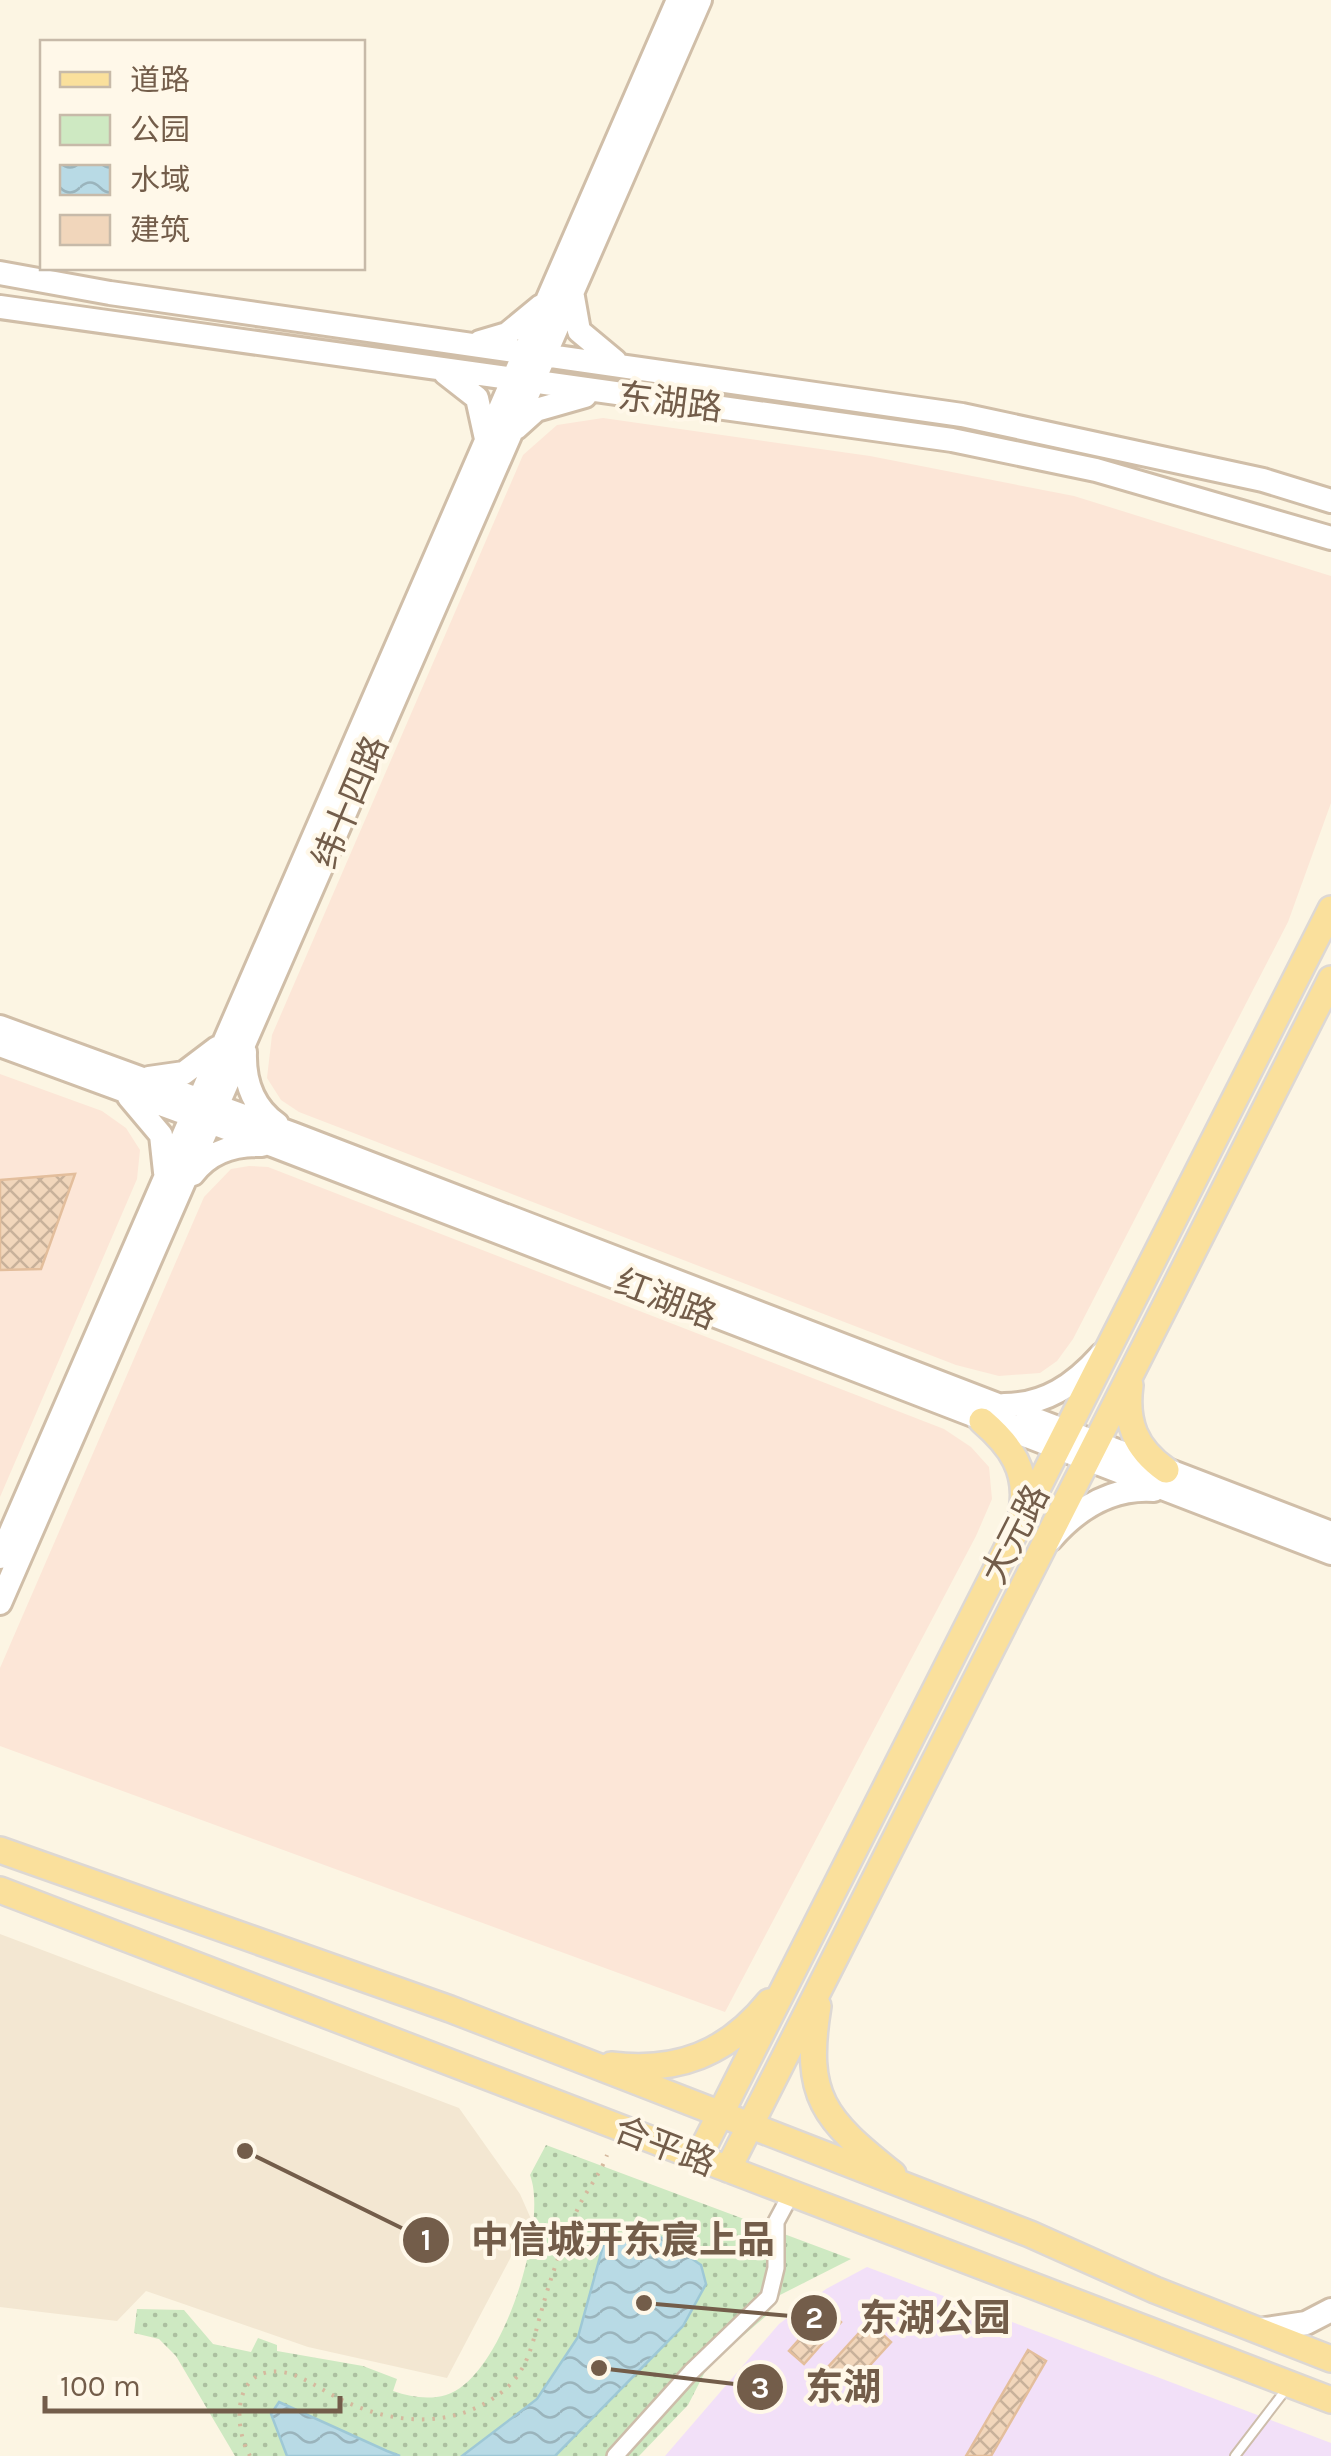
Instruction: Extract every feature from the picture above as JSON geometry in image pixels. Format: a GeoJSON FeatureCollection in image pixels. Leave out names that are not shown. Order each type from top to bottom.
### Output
{"type":"FeatureCollection","features":[{"type":"Feature","properties":{"kind":"main road","name":"纬十四路"},"geometry":{"type":"LineString","coordinates":[[564,288],[678,0]]}},
{"type":"Feature","properties":{"kind":"main road","name":"纬十四路"},"geometry":{"type":"LineString","coordinates":[[0,1603],[173,1185],[496,442],[700,0]]}},
{"type":"Feature","properties":{"kind":"main road","name":"东湖路"},"geometry":{"type":"LineString","coordinates":[[0,273],[962,415],[1245,476],[1331,501]]}},
{"type":"Feature","properties":{"kind":"main road"},"geometry":{"type":"LineString","coordinates":[[470,345],[520,326],[564,288],[579,331],[601,353],[632,368]]}},
{"type":"Feature","properties":{"kind":"main road","name":"东湖路"},"geometry":{"type":"LineString","coordinates":[[0,307],[952,440],[1096,470],[1331,538]]}},
{"type":"Feature","properties":{"kind":"main road"},"geometry":{"type":"LineString","coordinates":[[433,368],[477,398],[496,442],[536,410],[568,399],[606,393]]}},
{"type":"Feature","properties":{"kind":"main road","name":"大元路"},"geometry":{"type":"LineString","coordinates":[[698,2158],[1331,909]]}},
{"type":"Feature","properties":{"kind":"main road","name":"大元路"},"geometry":{"type":"LineString","coordinates":[[728,2170],[1331,979]]}},
{"type":"Feature","properties":{"kind":"main road","name":"红湖路"},"geometry":{"type":"LineString","coordinates":[[0,1026],[134,1077],[205,1111]]}},
{"type":"Feature","properties":{"kind":"main road"},"geometry":{"type":"LineString","coordinates":[[109,1085],[154,1121],[173,1185],[218,1152],[238,1145],[284,1140],[250,1091],[239,1034],[184,1074],[134,1077]]}},
{"type":"Feature","properties":{"kind":"main road","name":"红湖路"},"geometry":{"type":"LineString","coordinates":[[0,1046],[109,1085],[205,1111],[1091,1452],[1331,1533]]}},
{"type":"Feature","properties":{"kind":"main road","name":"纬十四路"},"geometry":{"type":"LineString","coordinates":[[0,1557],[173,1185]]}},
{"type":"Feature","properties":{"kind":"main road"},"geometry":{"type":"LineString","coordinates":[[1019,1525],[1024,1488],[1021,1471],[985,1412],[1062,1391],[1112,1341]]}},
{"type":"Feature","properties":{"kind":"main road"},"geometry":{"type":"LineString","coordinates":[[1042,1549],[1072,1518],[1110,1496],[1146,1490],[1169,1481],[1149,1458],[1131,1424],[1128,1402],[1137,1362]]}},
{"type":"Feature","properties":{"kind":"main road","name":"红湖路"},"geometry":{"type":"LineString","coordinates":[[1169,1481],[1331,1553]]}},
{"type":"Feature","properties":{"kind":"main road","name":"合平路"},"geometry":{"type":"LineString","coordinates":[[0,1850],[450,2009],[1331,2359]]}},
{"type":"Feature","properties":{"kind":"main road","name":"合平路"},"geometry":{"type":"LineString","coordinates":[[0,1890],[1331,2400]]}},
{"type":"Feature","properties":{"kind":"main road"},"geometry":{"type":"LineString","coordinates":[[579,2060],[655,2068],[716,2052],[762,2011],[793,1970]]}},
{"type":"Feature","properties":{"kind":"main road"},"geometry":{"type":"LineString","coordinates":[[822,1983],[812,2051],[823,2107],[842,2131],[912,2190]]}},
{"type":"Feature","properties":{"kind":"main road"},"geometry":{"type":"LineString","coordinates":[[1256,2330],[1306,2323],[1331,2310]]}},
{"type":"Feature","properties":{"kind":"street"},"geometry":{"type":"LineString","coordinates":[[614,2456],[690,2372],[769,2297],[776,2268],[776,2222],[791,2194]]}},
{"type":"Feature","properties":{"kind":"lane"},"geometry":{"type":"LineString","coordinates":[[1235,2456],[1290,2384]]}},
{"type":"Feature","properties":{"kind":"path"},"geometry":{"type":"LineString","coordinates":[[250,2456],[239,2438],[236,2408],[246,2388],[260,2376],[280,2371],[342,2400],[406,2420],[457,2416],[498,2396],[518,2376],[534,2349],[542,2308],[577,2211],[607,2155]]}},
{"type":"Feature","properties":{"kind":"shaded area"},"geometry":{"type":"Polygon","coordinates":[[[603,418],[870,456],[1074,496],[1331,576],[1331,803],[1288,922],[1073,1339],[1057,1361],[1040,1373],[999,1376],[956,1365],[299,1112],[281,1100],[267,1078],[272,1035],[523,455],[557,425],[603,418]]]}},
{"type":"Feature","properties":{"kind":"shaded area"},"geometry":{"type":"Polygon","coordinates":[[[0,1074],[102,1111],[126,1128],[140,1150],[137,1179],[0,1497],[0,1074]]]}},
{"type":"Feature","properties":{"kind":"shaded area"},"geometry":{"type":"Polygon","coordinates":[[[268,1167],[944,1429],[971,1447],[989,1467],[992,1499],[976,1536],[725,2012],[0,1746],[0,1668],[204,1197],[231,1169],[268,1167]]]}},
{"type":"Feature","properties":{"kind":"shaded area"},"geometry":{"type":"Polygon","coordinates":[[[0,1934],[459,2108],[520,2194],[531,2219],[447,2378],[308,2347],[146,2291],[117,2321],[0,2307],[0,1934]]]}},
{"type":"Feature","properties":{"kind":"shaded area"},"geometry":{"type":"Polygon","coordinates":[[[867,2267],[1331,2443],[1331,2456],[665,2456],[779,2324],[826,2289],[867,2267]]]}},
{"type":"Feature","properties":{"kind":"green space"},"geometry":{"type":"Polygon","coordinates":[[[546,2145],[851,2259],[780,2295],[766,2316],[708,2366],[688,2405],[639,2456],[235,2456],[176,2356],[159,2339],[134,2333],[137,2309],[184,2310],[213,2344],[251,2352],[258,2338],[277,2345],[277,2351],[363,2366],[397,2379],[393,2391],[426,2398],[446,2395],[466,2383],[485,2361],[516,2297],[533,2228],[530,2175],[546,2145]]]}},
{"type":"Feature","properties":{"kind":"water"},"geometry":{"type":"Polygon","coordinates":[[[656,2234],[701,2265],[706,2284],[683,2326],[555,2456],[462,2456],[537,2399],[578,2337],[606,2235],[656,2234]]]}},
{"type":"Feature","properties":{"kind":"water"},"geometry":{"type":"Polygon","coordinates":[[[279,2402],[400,2456],[287,2456],[271,2414],[279,2402]]]}},
{"type":"Feature","properties":{"kind":"building"},"geometry":{"type":"Polygon","coordinates":[[[75,1174],[41,1269],[0,1270],[0,1180],[75,1174]]]}},
{"type":"Feature","properties":{"kind":"building"},"geometry":{"type":"Polygon","coordinates":[[[826,2309],[841,2322],[804,2364],[789,2351],[826,2309]]]}},
{"type":"Feature","properties":{"kind":"building"},"geometry":{"type":"Polygon","coordinates":[[[869,2322],[891,2342],[850,2387],[828,2367],[869,2322]]]}},
{"type":"Feature","properties":{"kind":"building"},"geometry":{"type":"Polygon","coordinates":[[[1028,2350],[1046,2361],[991,2456],[966,2456],[1028,2350]]]}},
{"type":"Feature","properties":{"kind":"place","name":"中信城开东宸上品"},"geometry":{"type":"Point","coordinates":[245,2151]}},
{"type":"Feature","properties":{"kind":"place","name":"东湖公园"},"geometry":{"type":"Point","coordinates":[644,2303]}},
{"type":"Feature","properties":{"kind":"place","name":"东湖"},"geometry":{"type":"Point","coordinates":[599,2368]}}]}
